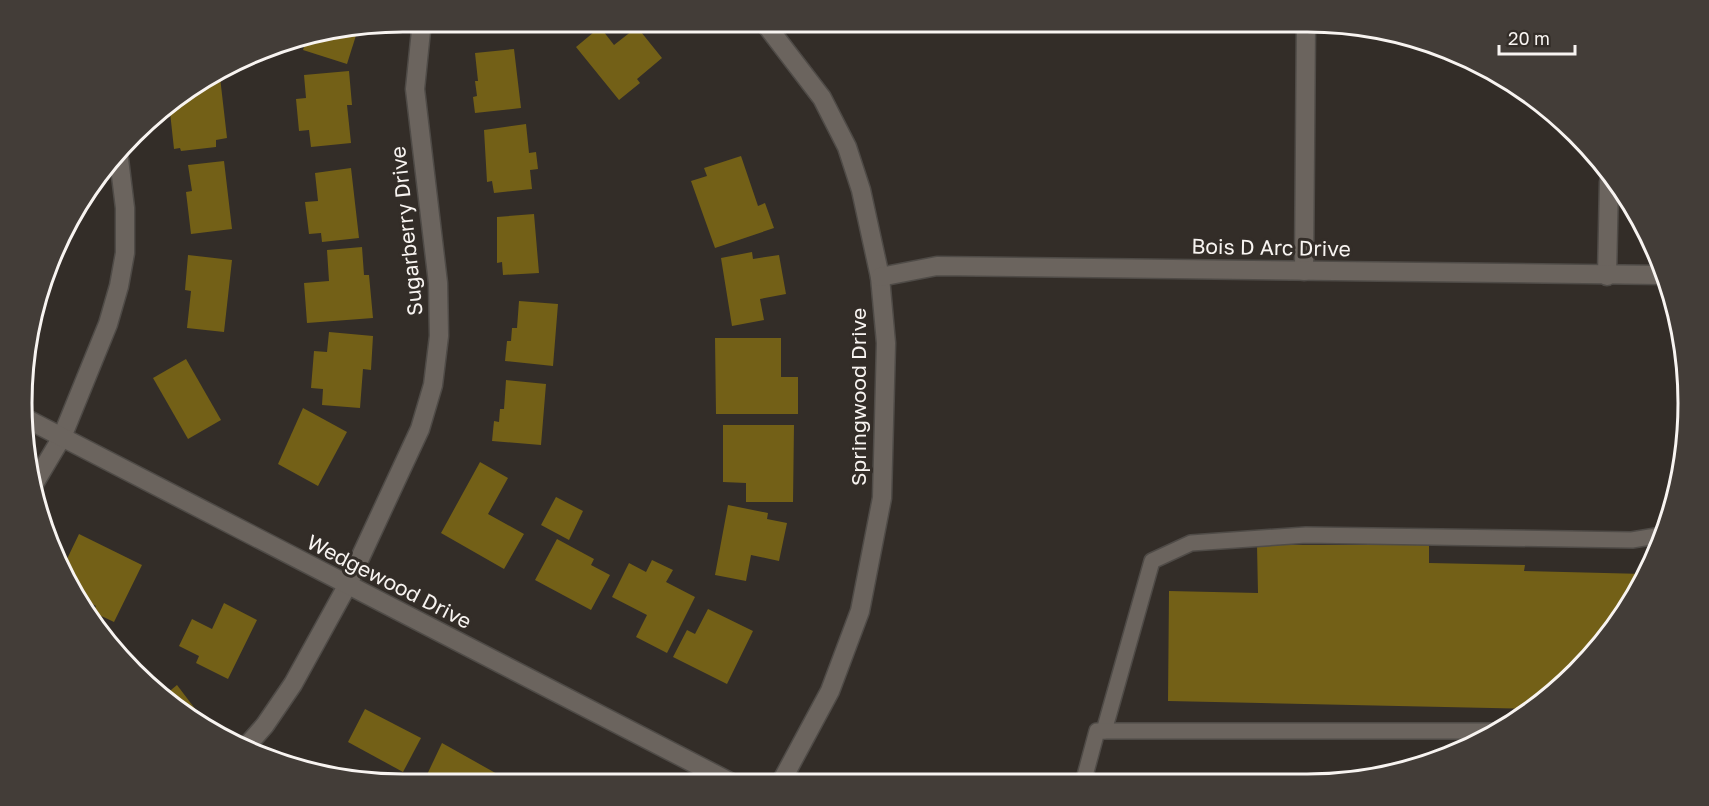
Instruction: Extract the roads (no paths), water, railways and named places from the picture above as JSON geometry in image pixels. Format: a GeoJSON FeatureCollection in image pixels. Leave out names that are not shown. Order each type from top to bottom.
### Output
{"type":"FeatureCollection","features":[{"type":"Feature","properties":{"kind":"street","name":"Sugarberry Drive"},"geometry":{"type":"LineString","coordinates":[[251,741],[293,684],[347,586],[420,429],[433,386],[439,336],[438,283],[415,89],[421,32]]}},
{"type":"Feature","properties":{"kind":"street","name":"Springwood Drive"},"geometry":{"type":"LineString","coordinates":[[771,32],[822,98],[847,147],[861,190],[880,277],[886,343],[882,498],[863,600],[830,691],[785,774]]}},
{"type":"Feature","properties":{"kind":"street"},"geometry":{"type":"LineString","coordinates":[[1304,271],[1306,32]]}},
{"type":"Feature","properties":{"kind":"street"},"geometry":{"type":"LineString","coordinates":[[39,475],[62,437],[108,324],[119,286],[125,253],[125,207],[120,163]]}},
{"type":"Feature","properties":{"kind":"street"},"geometry":{"type":"LineString","coordinates":[[1608,276],[1609,188]]}},
{"type":"Feature","properties":{"kind":"street","name":"Bois D Arc Drive"},"geometry":{"type":"LineString","coordinates":[[880,277],[936,266],[1655,275]]}},
{"type":"Feature","properties":{"kind":"street","name":"Wedgewood Drive"},"geometry":{"type":"LineString","coordinates":[[32,422],[714,774]]}},
{"type":"Feature","properties":{"kind":"lane"},"geometry":{"type":"LineString","coordinates":[[1104,731],[1152,561],[1191,543],[1306,535],[1632,540],[1652,537]]}},
{"type":"Feature","properties":{"kind":"lane"},"geometry":{"type":"LineString","coordinates":[[1085,774],[1097,730],[1480,731]]}}]}
